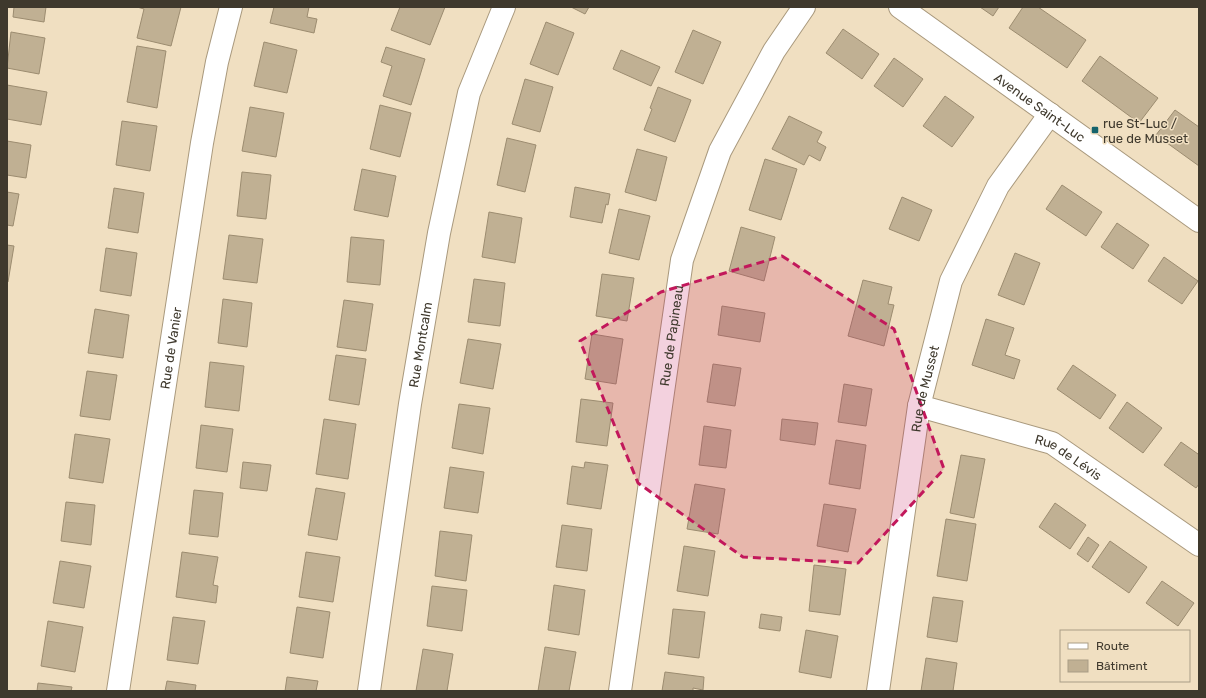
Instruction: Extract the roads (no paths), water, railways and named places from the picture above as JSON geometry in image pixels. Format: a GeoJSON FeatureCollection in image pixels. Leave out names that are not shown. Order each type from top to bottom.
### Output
{"type":"FeatureCollection","features":[{"type":"Feature","properties":{"kind":"street","name":"Rue de Vanier"},"geometry":{"type":"LineString","coordinates":[[118,691],[202,143],[217,62],[231,7]]}},
{"type":"Feature","properties":{"kind":"street","name":"Rue Montcalm"},"geometry":{"type":"LineString","coordinates":[[369,691],[410,404],[439,233],[469,93],[504,7]]}},
{"type":"Feature","properties":{"kind":"street","name":"Rue de Papineau"},"geometry":{"type":"LineString","coordinates":[[620,691],[682,260],[720,151],[774,51],[804,7]]}},
{"type":"Feature","properties":{"kind":"street","name":"Avenue Saint-Luc"},"geometry":{"type":"LineString","coordinates":[[900,7],[1199,221]]}},
{"type":"Feature","properties":{"kind":"street","name":"Rue de Musset"},"geometry":{"type":"LineString","coordinates":[[878,691],[919,406],[951,281],[998,186],[1050,114]]}},
{"type":"Feature","properties":{"kind":"street","name":"Rue de Lévis"},"geometry":{"type":"LineString","coordinates":[[919,406],[1052,443],[1199,545]]}},
{"type":"Feature","properties":{"kind":"place","name":"rue St-Luc / rue de Musset"},"geometry":{"type":"Point","coordinates":[1095,130]}}]}
